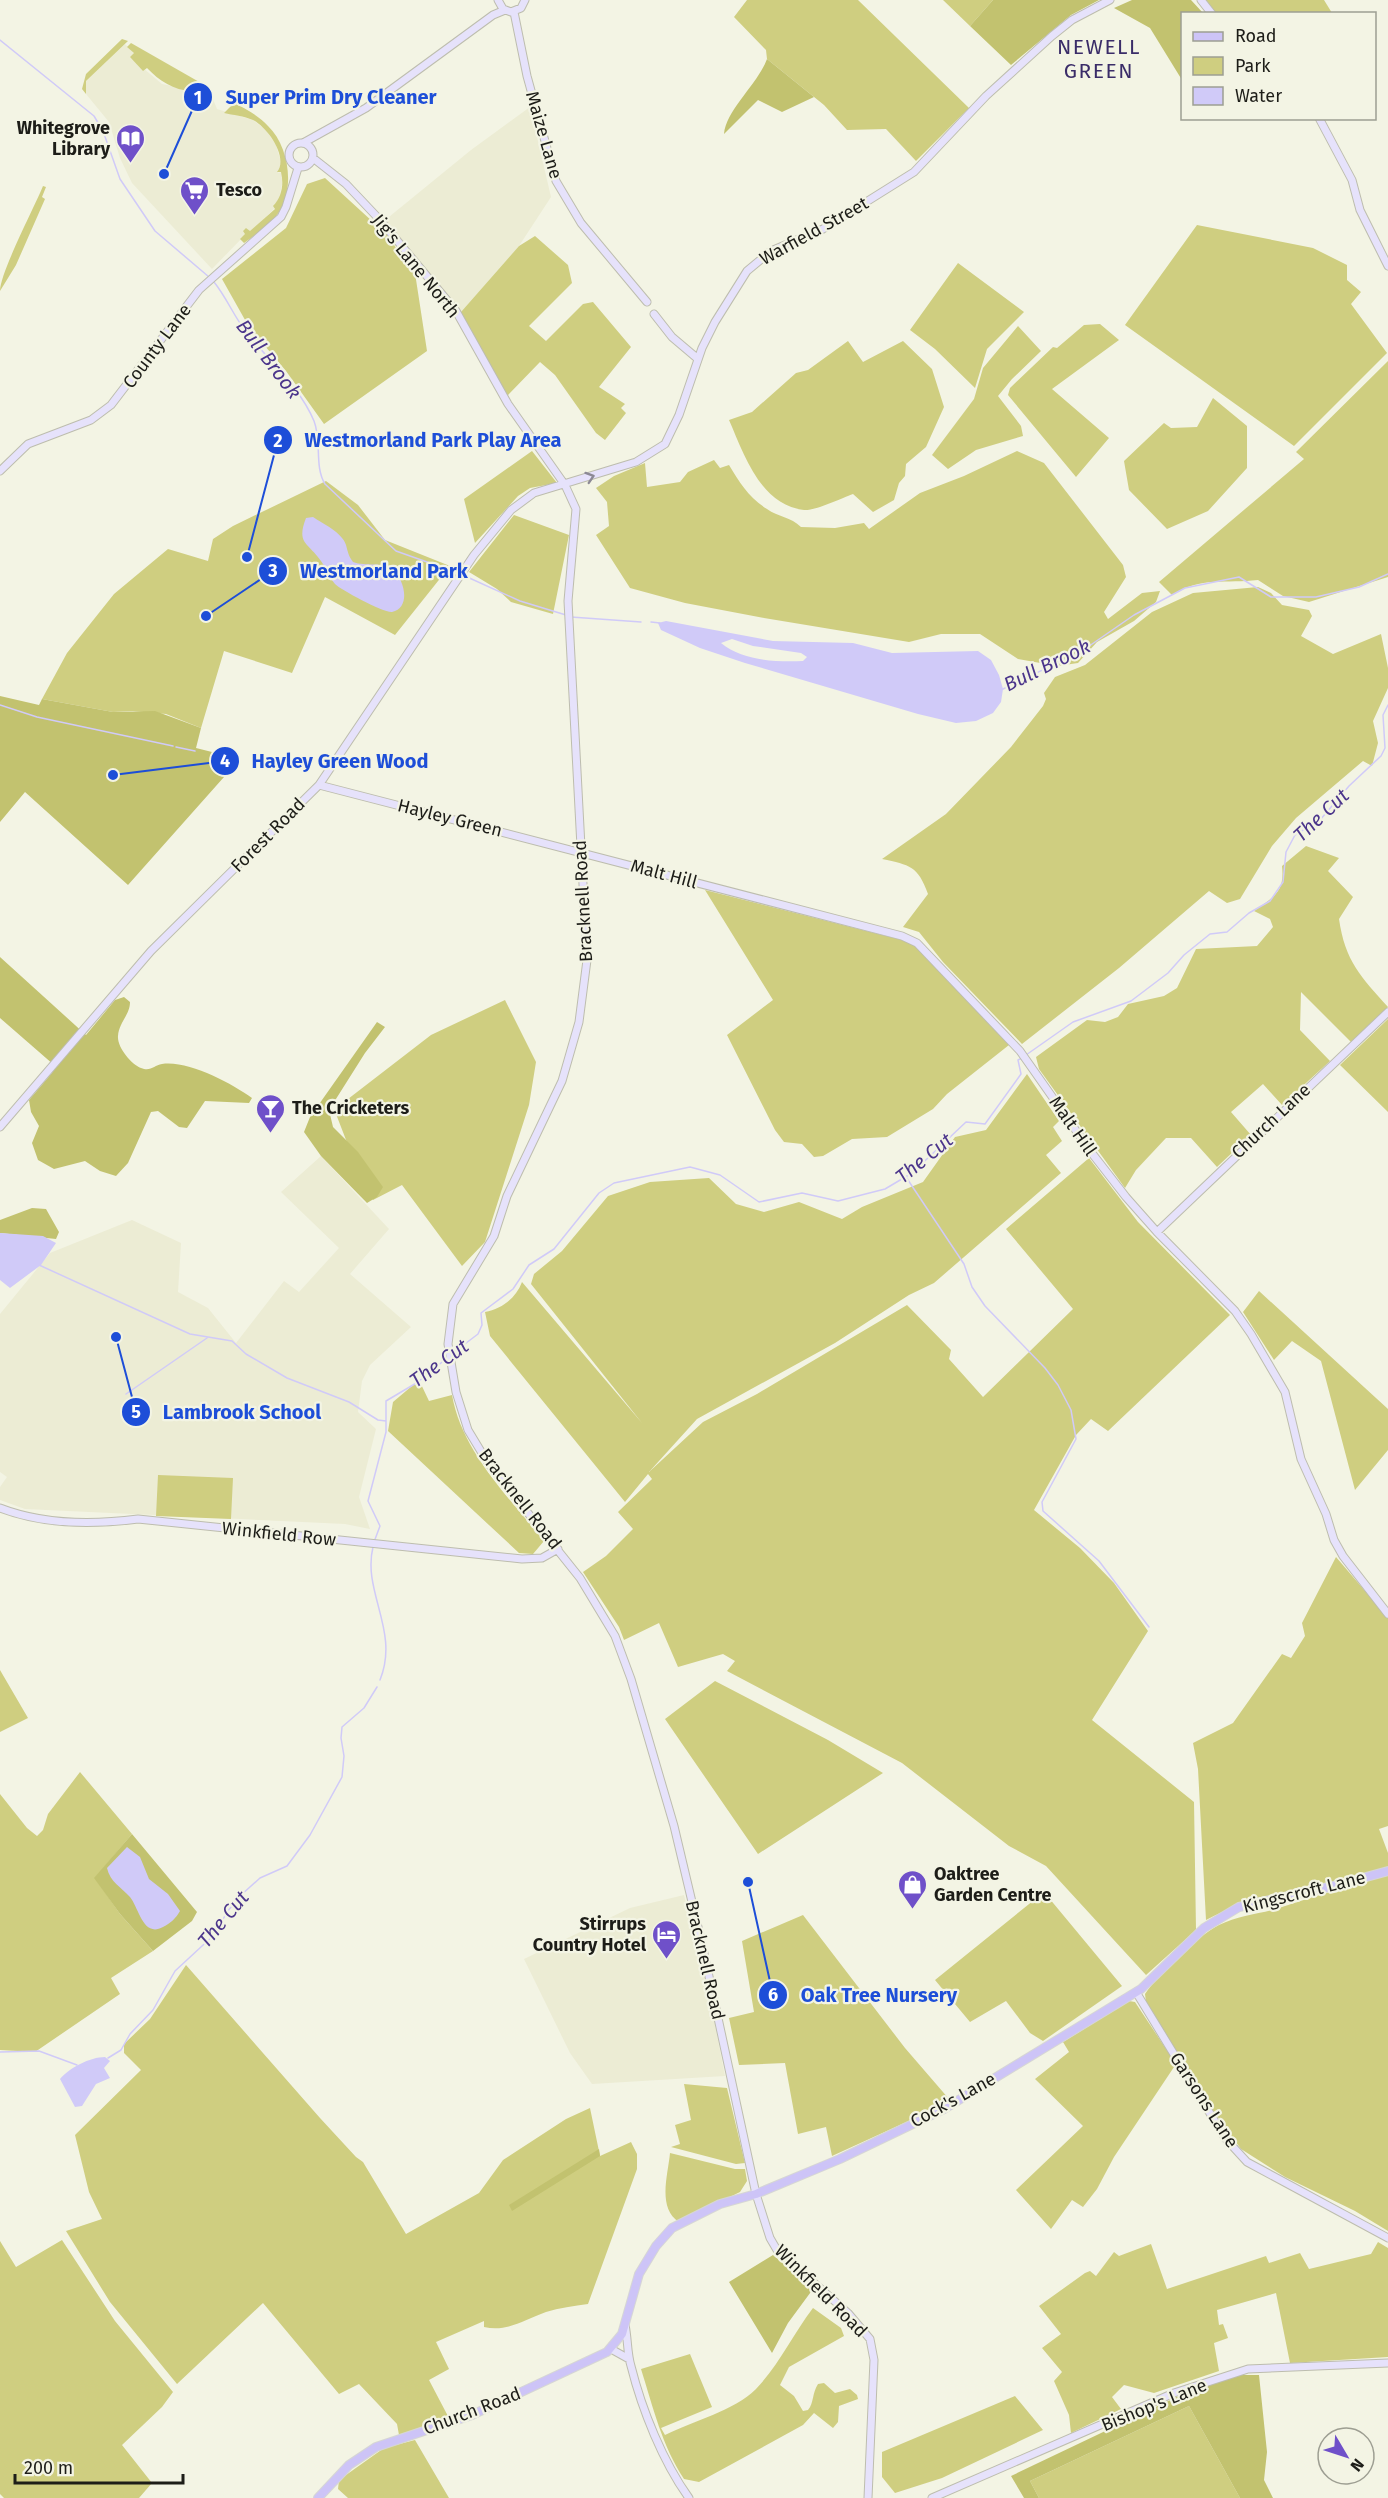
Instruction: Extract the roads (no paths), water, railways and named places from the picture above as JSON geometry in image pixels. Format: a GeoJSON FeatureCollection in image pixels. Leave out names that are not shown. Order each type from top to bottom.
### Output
{"type":"FeatureCollection","features":[{"type":"Feature","properties":{"kind":"main road","name":"Kingscroft Lane"},"geometry":{"type":"LineString","coordinates":[[1138,1991],[1204,1928],[1239,1907],[1343,1884],[1388,1871]]}},
{"type":"Feature","properties":{"kind":"main road","name":"Cock's Lane"},"geometry":{"type":"LineString","coordinates":[[625,2325],[639,2274],[656,2246],[672,2228],[720,2204],[756,2194],[840,2159],[944,2109],[1138,1991]]}},
{"type":"Feature","properties":{"kind":"main road"},"geometry":{"type":"LineString","coordinates":[[611,2349],[625,2325]]}},
{"type":"Feature","properties":{"kind":"main road","name":"Church Road"},"geometry":{"type":"LineString","coordinates":[[318,2498],[349,2465],[376,2447],[472,2415],[611,2349]]}},
{"type":"Feature","properties":{"kind":"street"},"geometry":{"type":"LineString","coordinates":[[474,30],[498,0],[505,10],[514,12],[521,8],[525,0]]}},
{"type":"Feature","properties":{"kind":"street","name":"Warfield Street"},"geometry":{"type":"LineString","coordinates":[[565,485],[636,462],[665,444],[680,415],[698,359],[729,299],[757,261],[771,251],[823,229],[914,172],[986,96],[1052,36],[1072,20],[1110,0]]}},
{"type":"Feature","properties":{"kind":"street"},"geometry":{"type":"LineString","coordinates":[[1201,0],[1210,12]]}},
{"type":"Feature","properties":{"kind":"street"},"geometry":{"type":"LineString","coordinates":[[322,132],[306,166],[298,168],[291,163],[290,149],[296,144],[303,143],[322,132],[366,108],[505,10]]}},
{"type":"Feature","properties":{"kind":"street","name":"Maize Lane"},"geometry":{"type":"LineString","coordinates":[[514,12],[550,165],[560,189],[581,223],[647,302]]}},
{"type":"Feature","properties":{"kind":"street"},"geometry":{"type":"LineString","coordinates":[[1320,120],[1352,180],[1360,210],[1388,266]]}},
{"type":"Feature","properties":{"kind":"street"},"geometry":{"type":"LineString","coordinates":[[303,143],[313,154]]}},
{"type":"Feature","properties":{"kind":"street","name":"Jig's Lane North"},"geometry":{"type":"LineString","coordinates":[[313,154],[333,176]]}},
{"type":"Feature","properties":{"kind":"street","name":"County Lane"},"geometry":{"type":"LineString","coordinates":[[290,193],[291,163]]}},
{"type":"Feature","properties":{"kind":"street","name":"Jig's Lane North"},"geometry":{"type":"LineString","coordinates":[[306,166],[333,176],[346,184],[380,220],[456,311],[508,404],[565,485]]}},
{"type":"Feature","properties":{"kind":"street","name":"County Lane"},"geometry":{"type":"LineString","coordinates":[[0,471],[28,444],[91,420],[111,405],[197,293],[216,272],[273,225],[286,207],[298,168]]}},
{"type":"Feature","properties":{"kind":"street"},"geometry":{"type":"LineString","coordinates":[[654,314],[672,338],[698,359]]}},
{"type":"Feature","properties":{"kind":"street","name":"Forest Road"},"geometry":{"type":"LineString","coordinates":[[0,1127],[151,951],[319,785],[460,574],[503,518],[521,501],[545,489],[565,485]]}},
{"type":"Feature","properties":{"kind":"street","name":"Bracknell Road"},"geometry":{"type":"LineString","coordinates":[[565,485],[577,515],[570,565],[569,616],[587,960],[579,1022],[562,1081],[507,1196],[494,1236],[453,1304],[447,1335],[456,1392],[468,1430],[488,1463],[558,1549],[615,1636],[634,1690],[674,1826],[756,2194]]}},
{"type":"Feature","properties":{"kind":"street","name":"Hayley Green"},"geometry":{"type":"LineString","coordinates":[[319,785],[581,852]]}},
{"type":"Feature","properties":{"kind":"street","name":"Malt Hill"},"geometry":{"type":"LineString","coordinates":[[581,852],[902,936],[917,943],[1024,1056],[1091,1152],[1157,1232],[1235,1311],[1266,1356],[1285,1392],[1301,1459],[1326,1514],[1334,1540],[1343,1556],[1388,1614]]}},
{"type":"Feature","properties":{"kind":"street","name":"Church Lane"},"geometry":{"type":"LineString","coordinates":[[1157,1232],[1388,1012]]}},
{"type":"Feature","properties":{"kind":"street","name":"Winkfield Row"},"geometry":{"type":"LineString","coordinates":[[0,1508],[24,1518],[75,1523],[100,1524],[138,1519],[522,1559],[542,1558],[558,1549]]}},
{"type":"Feature","properties":{"kind":"street","name":"Garsons Lane"},"geometry":{"type":"LineString","coordinates":[[1138,1991],[1225,2138],[1247,2162],[1388,2238]]}},
{"type":"Feature","properties":{"kind":"street","name":"Winkfield Road"},"geometry":{"type":"LineString","coordinates":[[756,2194],[770,2238],[777,2250],[848,2313],[870,2339],[874,2360],[868,2498]]}},
{"type":"Feature","properties":{"kind":"street"},"geometry":{"type":"LineString","coordinates":[[625,2325],[629,2359],[667,2464],[689,2498]]}},
{"type":"Feature","properties":{"kind":"street"},"geometry":{"type":"LineString","coordinates":[[611,2349],[629,2359]]}},
{"type":"Feature","properties":{"kind":"street","name":"Bishop's Lane"},"geometry":{"type":"LineString","coordinates":[[932,2498],[1174,2394],[1248,2369],[1388,2363]]}},
{"type":"Feature","properties":{"kind":"water"},"geometry":{"type":"Polygon","coordinates":[[[313,517],[341,536],[353,562],[389,567],[393,570],[401,580],[404,593],[404,600],[398,609],[392,612],[381,609],[335,584],[303,538],[306,518],[313,517]]]}},
{"type":"Feature","properties":{"kind":"water"},"geometry":{"type":"Polygon","coordinates":[[[666,621],[773,641],[853,643],[892,653],[978,651],[991,660],[999,675],[1003,689],[1001,702],[993,713],[976,721],[956,723],[918,714],[700,648],[661,630],[658,623],[666,621]],[[732,639],[721,643],[739,654],[760,659],[803,661],[807,657],[801,653],[753,646],[732,639]]]}},
{"type":"Feature","properties":{"kind":"water"},"geometry":{"type":"Polygon","coordinates":[[[0,1233],[43,1236],[56,1243],[41,1265],[10,1288],[0,1280],[0,1233]]]}},
{"type":"Feature","properties":{"kind":"water"},"geometry":{"type":"Polygon","coordinates":[[[127,1847],[140,1857],[149,1879],[168,1894],[180,1911],[163,1927],[156,1929],[146,1925],[130,1897],[108,1873],[107,1868],[127,1847]]]}},
{"type":"Feature","properties":{"kind":"water"},"geometry":{"type":"Polygon","coordinates":[[[105,2057],[110,2061],[104,2068],[110,2078],[96,2084],[82,2106],[75,2107],[60,2079],[80,2064],[105,2057]]]}},
{"type":"Feature","properties":{"kind":"waterway","name":"Bull Brook"},"geometry":{"type":"LineString","coordinates":[[0,40],[94,116],[103,131],[120,179],[155,231],[209,277]]}},
{"type":"Feature","properties":{"kind":"waterway","name":"Bull Brook"},"geometry":{"type":"LineString","coordinates":[[214,282],[242,327],[301,397],[308,409],[318,437],[320,469],[325,484],[396,551],[458,573]]}},
{"type":"Feature","properties":{"kind":"waterway","name":"Bull Brook"},"geometry":{"type":"LineString","coordinates":[[1003,689],[1082,651],[1134,615],[1185,588],[1239,577],[1271,597],[1316,597],[1359,587],[1388,574]]}},
{"type":"Feature","properties":{"kind":"waterway","name":"Bull Brook"},"geometry":{"type":"LineString","coordinates":[[465,576],[520,601],[566,615]]}},
{"type":"Feature","properties":{"kind":"waterway","name":"Bull Brook"},"geometry":{"type":"LineString","coordinates":[[571,617],[641,622]]}},
{"type":"Feature","properties":{"kind":"waterway","name":"Bull Brook"},"geometry":{"type":"LineString","coordinates":[[651,622],[660,623]]}},
{"type":"Feature","properties":{"kind":"waterway"},"geometry":{"type":"LineString","coordinates":[[0,705],[37,717],[173,746]]}},
{"type":"Feature","properties":{"kind":"waterway","name":"The Cut"},"geometry":{"type":"LineString","coordinates":[[1026,1055],[1073,1022],[1131,1001],[1168,973],[1184,955],[1210,934],[1227,932],[1249,913],[1270,901],[1283,882],[1286,852],[1295,835],[1320,820],[1349,786],[1381,756],[1385,748],[1383,715],[1388,705]]}},
{"type":"Feature","properties":{"kind":"waterway"},"geometry":{"type":"LineString","coordinates":[[176,747],[195,751]]}},
{"type":"Feature","properties":{"kind":"waterway","name":"The Cut"},"geometry":{"type":"LineString","coordinates":[[453,1353],[478,1334],[482,1325],[481,1313],[513,1289],[529,1265],[554,1249],[599,1193],[614,1183],[690,1167],[720,1175],[759,1202],[802,1193],[838,1201],[885,1189],[912,1173],[966,1122],[985,1124],[1021,1074],[1018,1060],[1022,1058]]}},
{"type":"Feature","properties":{"kind":"waterway"},"geometry":{"type":"LineString","coordinates":[[906,1177],[964,1264],[972,1287],[985,1306],[1045,1368],[1058,1385],[1071,1410],[1076,1439],[1042,1502],[1043,1511],[1099,1561],[1149,1627]]}},
{"type":"Feature","properties":{"kind":"waterway"},"geometry":{"type":"LineString","coordinates":[[39,1265],[190,1334],[232,1341],[246,1354],[287,1378],[349,1402],[378,1420],[386,1421]]}},
{"type":"Feature","properties":{"kind":"waterway"},"geometry":{"type":"LineString","coordinates":[[126,1394],[207,1338]]}},
{"type":"Feature","properties":{"kind":"waterway","name":"The Cut"},"geometry":{"type":"LineString","coordinates":[[374,1542],[380,1526],[368,1501],[386,1432],[386,1401],[418,1382],[447,1358]]}},
{"type":"Feature","properties":{"kind":"waterway","name":"The Cut"},"geometry":{"type":"LineString","coordinates":[[373,1547],[372,1580],[386,1645],[385,1662],[380,1680]]}},
{"type":"Feature","properties":{"kind":"waterway","name":"The Cut"},"geometry":{"type":"LineString","coordinates":[[108,2058],[121,2050],[130,2034],[153,2010],[175,1971],[215,1934],[227,1912],[240,1896],[260,1878],[287,1866],[310,1835],[342,1777],[344,1756],[342,1727],[364,1708],[377,1687]]}},
{"type":"Feature","properties":{"kind":"waterway","name":"The Cut"},"geometry":{"type":"LineString","coordinates":[[0,2052],[39,2051],[77,2065]]}},
{"type":"Feature","properties":{"kind":"place","name":"Whitegrove Library"},"geometry":{"type":"Point","coordinates":[131,164]}},
{"type":"Feature","properties":{"kind":"place","name":"Super Prim Dry Cleaner"},"geometry":{"type":"Point","coordinates":[164,174]}},
{"type":"Feature","properties":{"kind":"place","name":"Tesco"},"geometry":{"type":"Point","coordinates":[195,216]}},
{"type":"Feature","properties":{"kind":"place","name":"Westmorland Park Play Area"},"geometry":{"type":"Point","coordinates":[247,557]}},
{"type":"Feature","properties":{"kind":"place","name":"Westmorland Park"},"geometry":{"type":"Point","coordinates":[206,616]}},
{"type":"Feature","properties":{"kind":"place","name":"Hayley Green Wood"},"geometry":{"type":"Point","coordinates":[113,775]}},
{"type":"Feature","properties":{"kind":"place","name":"The Cricketers"},"geometry":{"type":"Point","coordinates":[271,1134]}},
{"type":"Feature","properties":{"kind":"place","name":"Lambrook School"},"geometry":{"type":"Point","coordinates":[116,1337]}},
{"type":"Feature","properties":{"kind":"place","name":"Oak Tree Nursery"},"geometry":{"type":"Point","coordinates":[748,1882]}},
{"type":"Feature","properties":{"kind":"place","name":"Oaktree Garden Centre"},"geometry":{"type":"Point","coordinates":[913,1910]}},
{"type":"Feature","properties":{"kind":"place","name":"Stirrups Country Hotel"},"geometry":{"type":"Point","coordinates":[667,1960]}},
{"type":"Feature","properties":{"kind":"district","name":"NEWELL GREEN"},"geometry":{"type":"Point","coordinates":[1099,59]}}]}
